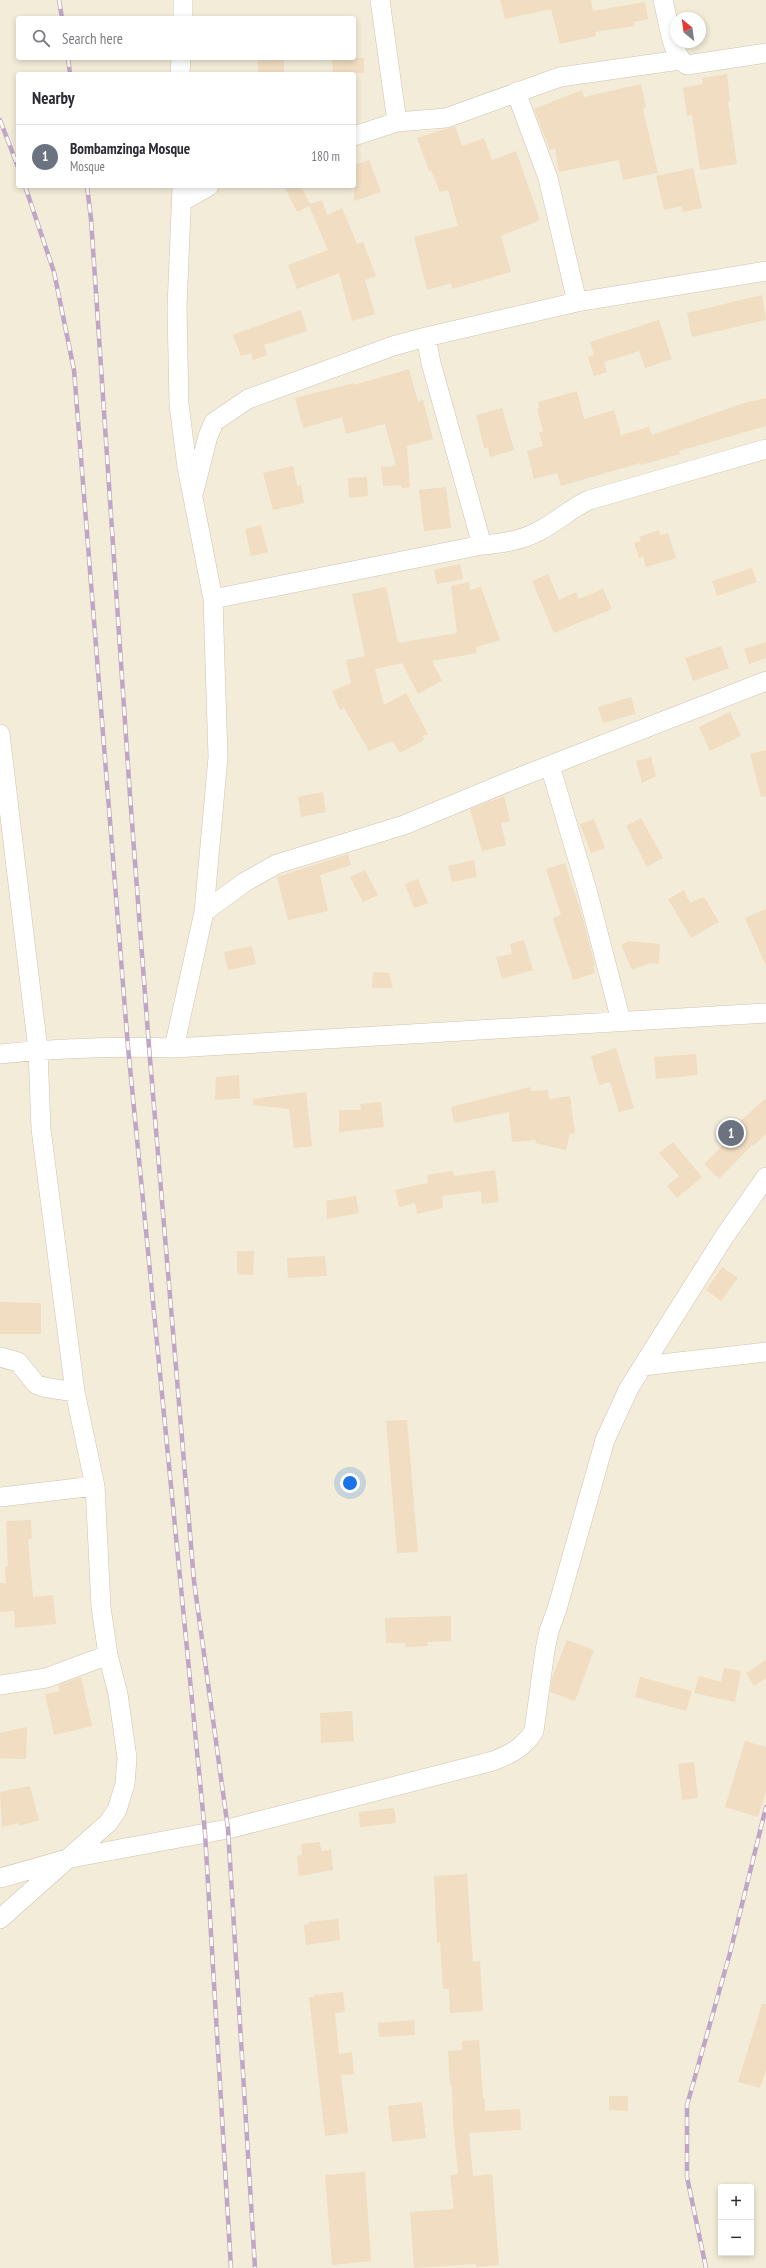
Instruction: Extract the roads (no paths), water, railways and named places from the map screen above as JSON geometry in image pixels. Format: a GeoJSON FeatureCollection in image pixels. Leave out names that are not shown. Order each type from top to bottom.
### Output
{"type":"FeatureCollection","features":[{"type":"Feature","properties":{"kind":"street"},"geometry":{"type":"LineString","coordinates":[[183,0],[183,16]]}},
{"type":"Feature","properties":{"kind":"street"},"geometry":{"type":"LineString","coordinates":[[380,0],[397,122]]}},
{"type":"Feature","properties":{"kind":"street"},"geometry":{"type":"LineString","coordinates":[[663,0],[675,51],[680,60],[687,65],[766,53]]}},
{"type":"Feature","properties":{"kind":"street"},"geometry":{"type":"LineString","coordinates":[[180,72],[181,60]]}},
{"type":"Feature","properties":{"kind":"street"},"geometry":{"type":"LineString","coordinates":[[356,135],[397,122],[446,118],[560,77],[680,60]]}},
{"type":"Feature","properties":{"kind":"street"},"geometry":{"type":"LineString","coordinates":[[516,92],[548,178],[577,302]]}},
{"type":"Feature","properties":{"kind":"street"},"geometry":{"type":"LineString","coordinates":[[174,1048],[204,912],[218,757],[213,598],[187,467],[180,404],[177,308],[179,245],[183,193],[202,188]]}},
{"type":"Feature","properties":{"kind":"street"},"geometry":{"type":"LineString","coordinates":[[193,493],[208,436],[214,422],[248,399],[393,346],[426,337],[577,302],[766,270]]}},
{"type":"Feature","properties":{"kind":"street"},"geometry":{"type":"LineString","coordinates":[[426,337],[431,363],[482,545]]}},
{"type":"Feature","properties":{"kind":"street"},"geometry":{"type":"LineString","coordinates":[[213,598],[482,545],[508,543],[539,532],[574,507],[589,500],[766,449]]}},
{"type":"Feature","properties":{"kind":"street"},"geometry":{"type":"LineString","coordinates":[[204,912],[245,882],[277,864],[404,825],[766,681]]}},
{"type":"Feature","properties":{"kind":"street"},"geometry":{"type":"LineString","coordinates":[[0,734],[4,810],[38,1050],[41,1129],[75,1392],[95,1486],[100,1607],[108,1655],[118,1694],[127,1758],[125,1784],[117,1810],[108,1823],[71,1858],[0,1919]]}},
{"type":"Feature","properties":{"kind":"street"},"geometry":{"type":"LineString","coordinates":[[550,766],[587,890],[621,1021]]}},
{"type":"Feature","properties":{"kind":"street"},"geometry":{"type":"LineString","coordinates":[[0,1054],[38,1050],[128,1047],[174,1048],[766,1013]]}},
{"type":"Feature","properties":{"kind":"street"},"geometry":{"type":"LineString","coordinates":[[0,1878],[71,1858],[234,1827],[493,1761],[516,1751],[526,1743],[534,1731],[549,1631],[557,1609],[605,1440],[629,1388],[724,1236],[766,1177]]}},
{"type":"Feature","properties":{"kind":"street"},"geometry":{"type":"LineString","coordinates":[[643,1366],[766,1352]]}},
{"type":"Feature","properties":{"kind":"street"},"geometry":{"type":"LineString","coordinates":[[0,1357],[18,1362],[36,1384],[44,1387],[75,1392]]}},
{"type":"Feature","properties":{"kind":"street"},"geometry":{"type":"LineString","coordinates":[[0,1497],[95,1486]]}},
{"type":"Feature","properties":{"kind":"street"},"geometry":{"type":"LineString","coordinates":[[0,1685],[46,1678],[108,1655]]}},
{"type":"Feature","properties":{"kind":"railway"},"geometry":{"type":"LineString","coordinates":[[59,0],[62,16]]}},
{"type":"Feature","properties":{"kind":"railway"},"geometry":{"type":"LineString","coordinates":[[68,60],[70,72]]}},
{"type":"Feature","properties":{"kind":"railway"},"geometry":{"type":"LineString","coordinates":[[0,120],[16,162]]}},
{"type":"Feature","properties":{"kind":"railway"},"geometry":{"type":"LineString","coordinates":[[26,188],[54,272],[74,370],[128,1047],[205,1833],[231,2268]]}},
{"type":"Feature","properties":{"kind":"railway"},"geometry":{"type":"LineString","coordinates":[[87,188],[91,219],[130,796],[149,1047],[194,1581],[228,1829],[255,2268]]}},
{"type":"Feature","properties":{"kind":"railway"},"geometry":{"type":"LineString","coordinates":[[706,2268],[687,2177],[687,2105],[730,1953],[766,1807]]}},
{"type":"Feature","properties":{"kind":"place","name":"Bombamzinga Mosque"},"geometry":{"type":"Point","coordinates":[731,1133]}}]}
